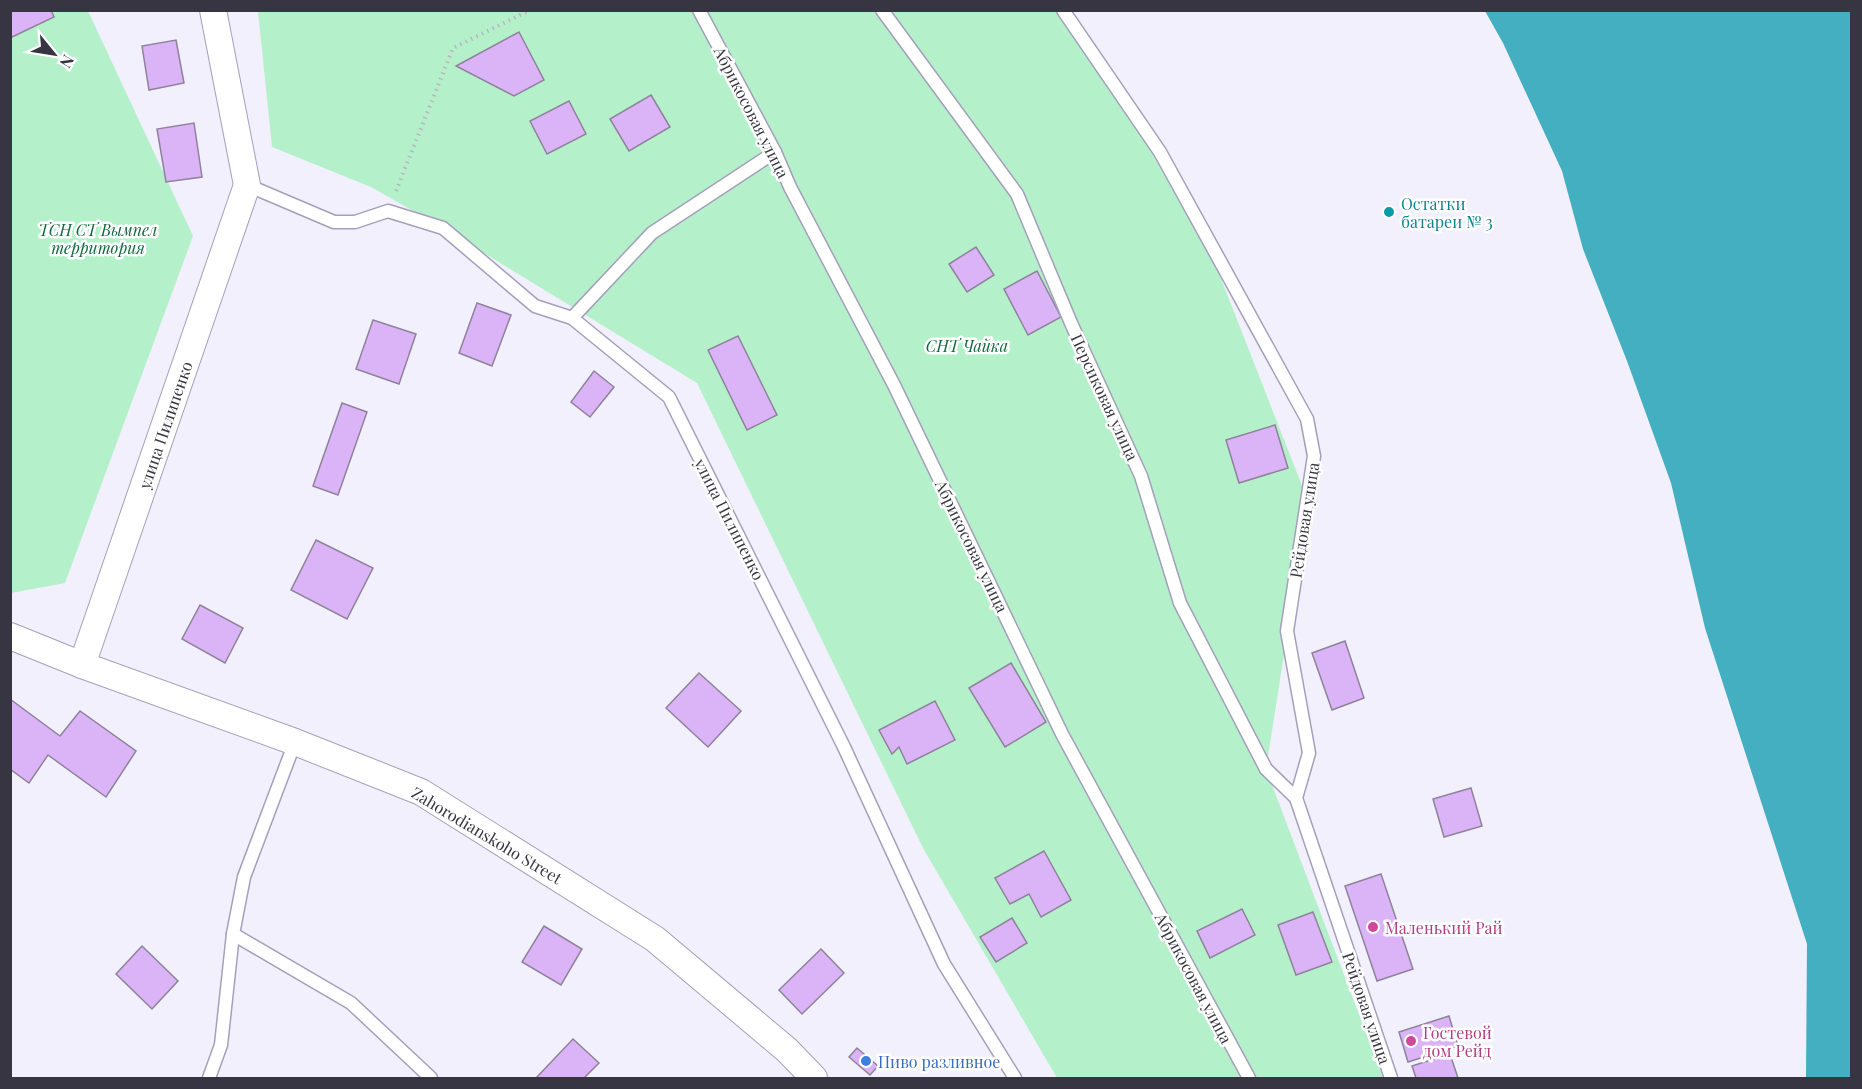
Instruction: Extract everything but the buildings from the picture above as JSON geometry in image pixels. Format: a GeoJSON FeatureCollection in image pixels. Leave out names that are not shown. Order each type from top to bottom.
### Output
{"type":"FeatureCollection","features":[{"type":"Feature","properties":{"kind":"street"},"geometry":{"type":"LineString","coordinates":[[211,12],[247,185]]}},
{"type":"Feature","properties":{"kind":"street","name":"улица Пилипенко"},"geometry":{"type":"LineString","coordinates":[[82,665],[247,185]]}},
{"type":"Feature","properties":{"kind":"street","name":"Zahorodianskoho Street"},"geometry":{"type":"LineString","coordinates":[[10,636],[82,665],[295,742],[420,792],[655,939],[787,1050],[814,1078]]}},
{"type":"Feature","properties":{"kind":"lane","name":"Абрикосовая улица"},"geometry":{"type":"LineString","coordinates":[[699,10],[894,384],[1062,734],[1249,1078]]}},
{"type":"Feature","properties":{"kind":"lane","name":"Персиковая улица"},"geometry":{"type":"LineString","coordinates":[[882,10],[1017,194],[1071,323],[1141,476],[1180,603],[1266,770],[1296,798]]}},
{"type":"Feature","properties":{"kind":"lane","name":"Рейдовая улица"},"geometry":{"type":"LineString","coordinates":[[1063,10],[1160,152],[1306,419],[1314,456],[1287,631],[1309,753],[1296,798],[1391,1078]]}},
{"type":"Feature","properties":{"kind":"lane"},"geometry":{"type":"LineString","coordinates":[[572,318],[652,233],[775,152]]}},
{"type":"Feature","properties":{"kind":"lane"},"geometry":{"type":"LineString","coordinates":[[247,185],[334,222],[355,222],[388,211]]}},
{"type":"Feature","properties":{"kind":"lane","name":"улица Пилипенко"},"geometry":{"type":"LineString","coordinates":[[388,211],[443,228],[535,306],[572,318],[669,397],[844,747],[944,964],[1015,1078]]}},
{"type":"Feature","properties":{"kind":"lane"},"geometry":{"type":"LineString","coordinates":[[208,1078],[221,1046],[233,934],[244,877],[295,742]]}},
{"type":"Feature","properties":{"kind":"lane"},"geometry":{"type":"LineString","coordinates":[[233,934],[351,1003],[431,1078]]}},
{"type":"Feature","properties":{"kind":"path"},"geometry":{"type":"LineString","coordinates":[[388,211],[453,48],[530,10]]}},
{"type":"Feature","properties":{"kind":"green space","name":"ТСН СТ Вымпел территория"},"geometry":{"type":"Polygon","coordinates":[[[11,11],[88,11],[193,236],[65,583],[11,593],[11,11]]]}},
{"type":"Feature","properties":{"kind":"green space","name":"СНТ Чайка"},"geometry":{"type":"Polygon","coordinates":[[[258,11],[1059,11],[1200,225],[1308,501],[1266,769],[1383,1078],[1057,1078],[923,848],[697,383],[443,228],[371,187],[272,147],[258,11]]]}},
{"type":"Feature","properties":{"kind":"water"},"geometry":{"type":"Polygon","coordinates":[[[1485,11],[1851,11],[1851,1078],[1806,1078],[1807,944],[1705,628],[1671,483],[1583,249],[1562,171],[1503,43],[1485,11]]]}},
{"type":"Feature","properties":{"kind":"place","name":"Остатки батареи № 3"},"geometry":{"type":"Point","coordinates":[1389,212]}},
{"type":"Feature","properties":{"kind":"place","name":"Маленький Рай"},"geometry":{"type":"Point","coordinates":[1373,927]}},
{"type":"Feature","properties":{"kind":"place","name":"Гостевой дом Рейд"},"geometry":{"type":"Point","coordinates":[1411,1041]}},
{"type":"Feature","properties":{"kind":"place","name":"Пиво разливное"},"geometry":{"type":"Point","coordinates":[866,1061]}}]}
